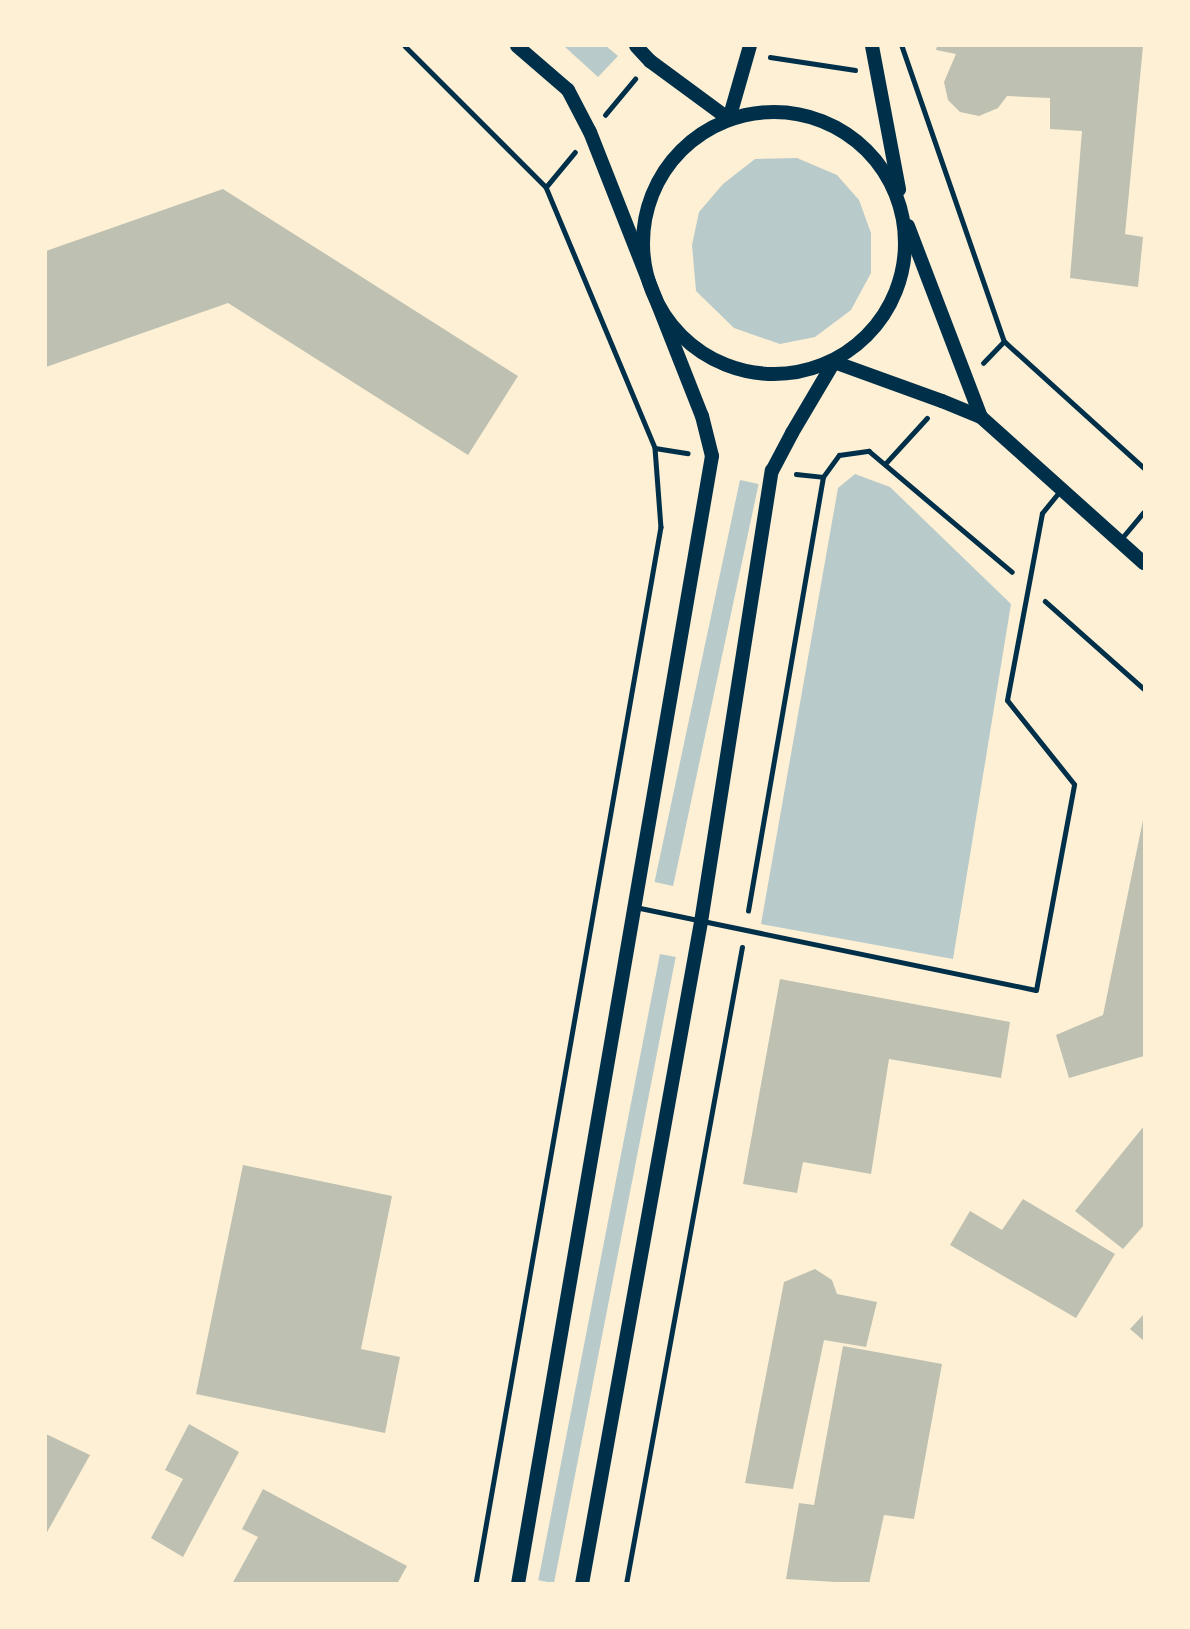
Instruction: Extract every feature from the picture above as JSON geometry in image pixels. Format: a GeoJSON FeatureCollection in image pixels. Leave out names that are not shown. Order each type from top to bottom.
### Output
{"type":"FeatureCollection","features":[{"type":"Feature","properties":{"kind":"main road"},"geometry":{"type":"LineString","coordinates":[[517,46],[568,90],[590,132],[702,416],[712,456],[518,1584]]}},
{"type":"Feature","properties":{"kind":"main road"},"geometry":{"type":"LineString","coordinates":[[636,46],[650,61],[729,118]]}},
{"type":"Feature","properties":{"kind":"main road"},"geometry":{"type":"LineString","coordinates":[[872,46],[902,212],[906,256],[894,298],[869,335],[834,362],[793,374],[751,374],[711,360],[677,334],[654,299],[642,257],[645,213],[662,173],[691,140],[729,118],[773,111],[816,118],[855,139],[885,171],[902,212],[981,417]]}},
{"type":"Feature","properties":{"kind":"main road"},"geometry":{"type":"LineString","coordinates":[[729,118],[747,50]]}},
{"type":"Feature","properties":{"kind":"main road"},"geometry":{"type":"LineString","coordinates":[[834,362],[981,417],[1144,563]]}},
{"type":"Feature","properties":{"kind":"main road"},"geometry":{"type":"LineString","coordinates":[[582,1584],[701,922],[772,471],[834,362]]}},
{"type":"Feature","properties":{"kind":"lane"},"geometry":{"type":"LineString","coordinates":[[635,907],[1036,990],[1074,784],[1007,700],[1042,513],[1062,489]]}},
{"type":"Feature","properties":{"kind":"lane"},"geometry":{"type":"LineString","coordinates":[[1120,540],[1144,512]]}},
{"type":"Feature","properties":{"kind":"path"},"geometry":{"type":"LineString","coordinates":[[405,46],[546,187],[654,448],[661,527],[476,1584]]}},
{"type":"Feature","properties":{"kind":"path"},"geometry":{"type":"LineString","coordinates":[[902,46],[1004,341],[1144,468]]}},
{"type":"Feature","properties":{"kind":"path"},"geometry":{"type":"LineString","coordinates":[[747,50],[879,74],[916,87]]}},
{"type":"Feature","properties":{"kind":"path"},"geometry":{"type":"LineString","coordinates":[[654,448],[712,456]]}},
{"type":"Feature","properties":{"kind":"path"},"geometry":{"type":"LineString","coordinates":[[626,1584],[745,931],[823,477],[839,455],[869,452],[1028,586],[1144,689]]}},
{"type":"Feature","properties":{"kind":"path"},"geometry":{"type":"LineString","coordinates":[[772,471],[823,477]]}},
{"type":"Feature","properties":{"kind":"shaded area"},"geometry":{"type":"Polygon","coordinates":[[[564,46],[606,46],[618,56],[598,77],[564,46]]]}},
{"type":"Feature","properties":{"kind":"shaded area"},"geometry":{"type":"Polygon","coordinates":[[[797,158],[837,175],[859,200],[871,233],[871,273],[851,310],[815,337],[780,344],[734,328],[696,291],[692,245],[699,212],[723,184],[755,159],[797,158]]]}},
{"type":"Feature","properties":{"kind":"shaded area"},"geometry":{"type":"Polygon","coordinates":[[[855,474],[890,487],[1011,604],[953,959],[761,924],[838,488],[855,474]]]}},
{"type":"Feature","properties":{"kind":"shaded area"},"geometry":{"type":"Polygon","coordinates":[[[740,480],[759,484],[673,886],[655,882],[740,480]]]}},
{"type":"Feature","properties":{"kind":"shaded area"},"geometry":{"type":"Polygon","coordinates":[[[660,954],[676,957],[554,1583],[538,1580],[660,954]]]}},
{"type":"Feature","properties":{"kind":"building"},"geometry":{"type":"Polygon","coordinates":[[[937,46],[1143,46],[1125,234],[1143,237],[1138,287],[1070,278],[1082,131],[1050,129],[1050,98],[1007,96],[998,108],[979,116],[960,112],[948,100],[944,82],[956,54],[936,50],[937,46]]]}},
{"type":"Feature","properties":{"kind":"building"},"geometry":{"type":"Polygon","coordinates":[[[223,189],[518,376],[468,455],[228,303],[46,367],[46,251],[223,189]]]}},
{"type":"Feature","properties":{"kind":"building"},"geometry":{"type":"Polygon","coordinates":[[[1143,820],[1144,1056],[1069,1078],[1056,1035],[1103,1015],[1143,820]]]}},
{"type":"Feature","properties":{"kind":"building"},"geometry":{"type":"Polygon","coordinates":[[[780,979],[1010,1022],[1001,1078],[889,1059],[871,1174],[803,1162],[797,1193],[743,1184],[780,979]]]}},
{"type":"Feature","properties":{"kind":"building"},"geometry":{"type":"Polygon","coordinates":[[[1144,1126],[1144,1225],[1123,1249],[1075,1211],[1144,1126]]]}},
{"type":"Feature","properties":{"kind":"building"},"geometry":{"type":"Polygon","coordinates":[[[243,1165],[392,1196],[361,1349],[400,1357],[385,1433],[196,1394],[243,1165]]]}},
{"type":"Feature","properties":{"kind":"building"},"geometry":{"type":"Polygon","coordinates":[[[1023,1199],[1115,1254],[1076,1318],[950,1245],[970,1211],[1002,1230],[1023,1199]]]}},
{"type":"Feature","properties":{"kind":"building"},"geometry":{"type":"Polygon","coordinates":[[[815,1269],[832,1280],[837,1294],[877,1302],[866,1347],[824,1340],[793,1489],[745,1483],[784,1282],[815,1269]]]}},
{"type":"Feature","properties":{"kind":"building"},"geometry":{"type":"Polygon","coordinates":[[[1144,1314],[1144,1341],[1130,1329],[1144,1314]]]}},
{"type":"Feature","properties":{"kind":"building"},"geometry":{"type":"Polygon","coordinates":[[[843,1346],[942,1364],[914,1519],[884,1515],[869,1584],[786,1579],[799,1503],[814,1505],[843,1346]]]}},
{"type":"Feature","properties":{"kind":"building"},"geometry":{"type":"Polygon","coordinates":[[[189,1424],[239,1452],[183,1557],[151,1538],[183,1479],[165,1470],[189,1424]]]}},
{"type":"Feature","properties":{"kind":"building"},"geometry":{"type":"Polygon","coordinates":[[[46,1434],[90,1455],[46,1534],[46,1434]]]}},
{"type":"Feature","properties":{"kind":"building"},"geometry":{"type":"Polygon","coordinates":[[[263,1489],[407,1566],[397,1584],[232,1584],[258,1537],[242,1529],[263,1489]]]}}]}
